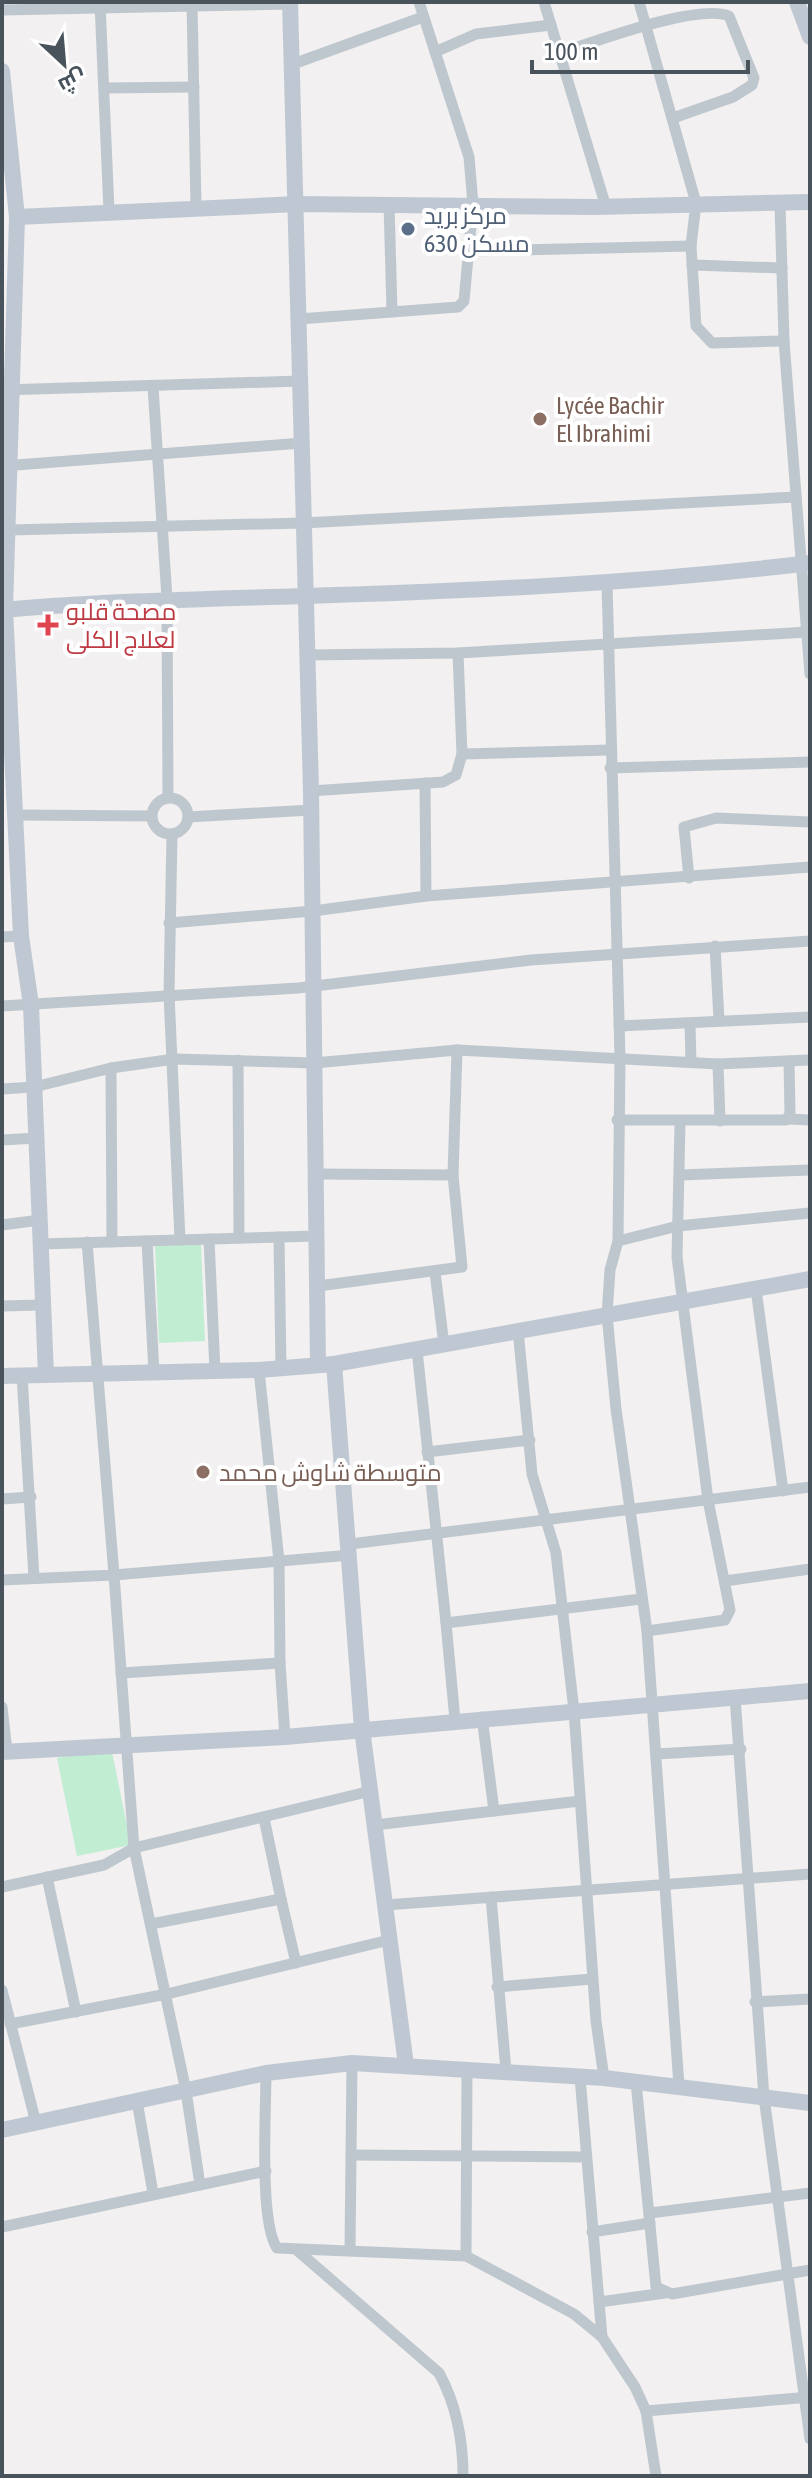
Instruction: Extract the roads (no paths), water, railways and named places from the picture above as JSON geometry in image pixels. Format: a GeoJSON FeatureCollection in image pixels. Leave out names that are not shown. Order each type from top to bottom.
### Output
{"type":"FeatureCollection","features":[{"type":"Feature","properties":{"kind":"street"},"geometry":{"type":"LineString","coordinates":[[299,319],[458,307],[466,293],[473,204],[469,157],[419,2]]}},
{"type":"Feature","properties":{"kind":"street"},"geometry":{"type":"LineString","coordinates":[[544,2],[606,207]]}},
{"type":"Feature","properties":{"kind":"street"},"geometry":{"type":"LineString","coordinates":[[639,2],[696,203],[691,246],[696,326],[712,343],[784,341]]}},
{"type":"Feature","properties":{"kind":"street"},"geometry":{"type":"LineString","coordinates":[[2,10],[290,3],[311,791],[318,1286],[350,1550],[362,1729],[406,2065]]}},
{"type":"Feature","properties":{"kind":"street"},"geometry":{"type":"LineString","coordinates":[[801,3],[810,37]]}},
{"type":"Feature","properties":{"kind":"street"},"geometry":{"type":"LineString","coordinates":[[192,5],[196,207]]}},
{"type":"Feature","properties":{"kind":"street"},"geometry":{"type":"LineString","coordinates":[[100,6],[109,211]]}},
{"type":"Feature","properties":{"kind":"street"},"geometry":{"type":"LineString","coordinates":[[560,53],[645,26],[716,12],[729,16],[754,78],[747,90],[733,97],[673,118]]}},
{"type":"Feature","properties":{"kind":"street"},"geometry":{"type":"LineString","coordinates":[[293,64],[423,17]]}},
{"type":"Feature","properties":{"kind":"street"},"geometry":{"type":"LineString","coordinates":[[435,52],[476,34],[551,25]]}},
{"type":"Feature","properties":{"kind":"street"},"geometry":{"type":"LineString","coordinates":[[2,71],[11,226],[5,466],[9,530],[4,610],[21,936],[31,1005],[46,1375]]}},
{"type":"Feature","properties":{"kind":"street"},"geometry":{"type":"LineString","coordinates":[[106,88],[194,87]]}},
{"type":"Feature","properties":{"kind":"street"},"geometry":{"type":"LineString","coordinates":[[11,226],[109,211],[196,207],[389,203],[606,207],[810,202]]}},
{"type":"Feature","properties":{"kind":"street"},"geometry":{"type":"LineString","coordinates":[[389,203],[392,312]]}},
{"type":"Feature","properties":{"kind":"street"},"geometry":{"type":"LineString","coordinates":[[780,204],[784,341],[796,497],[807,564],[810,674]]}},
{"type":"Feature","properties":{"kind":"street"},"geometry":{"type":"LineString","coordinates":[[470,251],[691,246]]}},
{"type":"Feature","properties":{"kind":"street"},"geometry":{"type":"LineString","coordinates":[[692,265],[782,268]]}},
{"type":"Feature","properties":{"kind":"street"},"geometry":{"type":"LineString","coordinates":[[7,391],[300,381]]}},
{"type":"Feature","properties":{"kind":"street"},"geometry":{"type":"LineString","coordinates":[[153,387],[167,598],[168,798]]}},
{"type":"Feature","properties":{"kind":"street"},"geometry":{"type":"LineString","coordinates":[[5,466],[302,443]]}},
{"type":"Feature","properties":{"kind":"street"},"geometry":{"type":"LineString","coordinates":[[9,530],[303,523],[796,497]]}},
{"type":"Feature","properties":{"kind":"street"},"geometry":{"type":"LineString","coordinates":[[4,610],[167,598],[304,596],[607,583],[807,564]]}},
{"type":"Feature","properties":{"kind":"street"},"geometry":{"type":"LineString","coordinates":[[607,583],[620,1057],[618,1241],[610,1270],[607,1315],[616,1409],[647,1631],[679,2086]]}},
{"type":"Feature","properties":{"kind":"street"},"geometry":{"type":"LineString","coordinates":[[307,655],[458,653],[807,632]]}},
{"type":"Feature","properties":{"kind":"street"},"geometry":{"type":"LineString","coordinates":[[311,791],[443,782],[456,775],[462,754],[458,653]]}},
{"type":"Feature","properties":{"kind":"street"},"geometry":{"type":"LineString","coordinates":[[462,754],[610,750]]}},
{"type":"Feature","properties":{"kind":"street"},"geometry":{"type":"LineString","coordinates":[[610,768],[810,762]]}},
{"type":"Feature","properties":{"kind":"street"},"geometry":{"type":"LineString","coordinates":[[425,783],[426,896]]}},
{"type":"Feature","properties":{"kind":"street"},"geometry":{"type":"LineString","coordinates":[[168,798],[180,801],[188,817],[183,829],[172,834],[160,832],[152,816],[157,804],[168,798]]}},
{"type":"Feature","properties":{"kind":"street"},"geometry":{"type":"LineString","coordinates":[[188,817],[311,810]]}},
{"type":"Feature","properties":{"kind":"street"},"geometry":{"type":"LineString","coordinates":[[16,815],[152,816]]}},
{"type":"Feature","properties":{"kind":"street"},"geometry":{"type":"LineString","coordinates":[[689,878],[684,827],[716,818],[810,822]]}},
{"type":"Feature","properties":{"kind":"street"},"geometry":{"type":"LineString","coordinates":[[172,834],[169,994],[180,1240]]}},
{"type":"Feature","properties":{"kind":"street"},"geometry":{"type":"LineString","coordinates":[[169,923],[313,911],[426,896],[810,867]]}},
{"type":"Feature","properties":{"kind":"street"},"geometry":{"type":"LineString","coordinates":[[2,937],[21,936]]}},
{"type":"Feature","properties":{"kind":"street"},"geometry":{"type":"LineString","coordinates":[[2,1006],[313,986],[531,960],[810,941]]}},
{"type":"Feature","properties":{"kind":"street"},"geometry":{"type":"LineString","coordinates":[[715,946],[719,1020]]}},
{"type":"Feature","properties":{"kind":"street"},"geometry":{"type":"LineString","coordinates":[[619,1026],[810,1017]]}},
{"type":"Feature","properties":{"kind":"street"},"geometry":{"type":"LineString","coordinates":[[690,1024],[691,1062]]}},
{"type":"Feature","properties":{"kind":"street"},"geometry":{"type":"LineString","coordinates":[[318,1286],[462,1267],[453,1175],[457,1050]]}},
{"type":"Feature","properties":{"kind":"street"},"geometry":{"type":"LineString","coordinates":[[2,1089],[34,1087],[111,1068],[174,1059],[314,1063],[457,1050],[718,1064],[810,1060]]}},
{"type":"Feature","properties":{"kind":"street"},"geometry":{"type":"LineString","coordinates":[[238,1060],[239,1238]]}},
{"type":"Feature","properties":{"kind":"street"},"geometry":{"type":"LineString","coordinates":[[789,1061],[789,1119]]}},
{"type":"Feature","properties":{"kind":"street"},"geometry":{"type":"LineString","coordinates":[[718,1064],[720,1121]]}},
{"type":"Feature","properties":{"kind":"street"},"geometry":{"type":"LineString","coordinates":[[111,1068],[112,1242]]}},
{"type":"Feature","properties":{"kind":"street"},"geometry":{"type":"LineString","coordinates":[[617,1120],[680,1123],[810,1120]]}},
{"type":"Feature","properties":{"kind":"street"},"geometry":{"type":"LineString","coordinates":[[647,1631],[725,1620],[730,1610],[708,1500],[677,1257],[680,1123]]}},
{"type":"Feature","properties":{"kind":"street"},"geometry":{"type":"LineString","coordinates":[[2,1140],[37,1138]]}},
{"type":"Feature","properties":{"kind":"street"},"geometry":{"type":"LineString","coordinates":[[681,1175],[810,1170]]}},
{"type":"Feature","properties":{"kind":"street"},"geometry":{"type":"LineString","coordinates":[[315,1174],[453,1175]]}},
{"type":"Feature","properties":{"kind":"street"},"geometry":{"type":"LineString","coordinates":[[618,1241],[678,1226],[810,1213]]}},
{"type":"Feature","properties":{"kind":"street"},"geometry":{"type":"LineString","coordinates":[[2,1225],[40,1220]]}},
{"type":"Feature","properties":{"kind":"street"},"geometry":{"type":"LineString","coordinates":[[40,1244],[317,1236]]}},
{"type":"Feature","properties":{"kind":"street"},"geometry":{"type":"LineString","coordinates":[[279,1237],[281,1369]]}},
{"type":"Feature","properties":{"kind":"street"},"geometry":{"type":"LineString","coordinates":[[209,1239],[215,1371]]}},
{"type":"Feature","properties":{"kind":"street"},"geometry":{"type":"LineString","coordinates":[[147,1241],[154,1373]]}},
{"type":"Feature","properties":{"kind":"street"},"geometry":{"type":"LineString","coordinates":[[87,1242],[134,1848],[186,2091],[200,2185]]}},
{"type":"Feature","properties":{"kind":"street"},"geometry":{"type":"LineString","coordinates":[[435,1272],[444,1345]]}},
{"type":"Feature","properties":{"kind":"street"},"geometry":{"type":"LineString","coordinates":[[2,1376],[259,1370],[326,1364],[810,1279]]}},
{"type":"Feature","properties":{"kind":"street"},"geometry":{"type":"LineString","coordinates":[[756,1289],[783,1491]]}},
{"type":"Feature","properties":{"kind":"street"},"geometry":{"type":"LineString","coordinates":[[2,1306],[42,1305]]}},
{"type":"Feature","properties":{"kind":"street"},"geometry":{"type":"LineString","coordinates":[[518,1330],[532,1474],[548,1518],[556,1553],[574,1711],[592,1979],[604,2078]]}},
{"type":"Feature","properties":{"kind":"street"},"geometry":{"type":"LineString","coordinates":[[417,1350],[455,1720]]}},
{"type":"Feature","properties":{"kind":"street"},"geometry":{"type":"LineString","coordinates":[[259,1370],[279,1561],[280,1663],[285,1737]]}},
{"type":"Feature","properties":{"kind":"street"},"geometry":{"type":"LineString","coordinates":[[22,1375],[34,1578]]}},
{"type":"Feature","properties":{"kind":"street"},"geometry":{"type":"LineString","coordinates":[[427,1452],[530,1440]]}},
{"type":"Feature","properties":{"kind":"street"},"geometry":{"type":"LineString","coordinates":[[2,1580],[114,1575],[279,1561],[548,1518],[810,1487]]}},
{"type":"Feature","properties":{"kind":"street"},"geometry":{"type":"LineString","coordinates":[[2,1499],[31,1497]]}},
{"type":"Feature","properties":{"kind":"street"},"geometry":{"type":"LineString","coordinates":[[725,1581],[810,1569]]}},
{"type":"Feature","properties":{"kind":"street"},"geometry":{"type":"LineString","coordinates":[[446,1623],[641,1599]]}},
{"type":"Feature","properties":{"kind":"street"},"geometry":{"type":"LineString","coordinates":[[121,1673],[280,1663]]}},
{"type":"Feature","properties":{"kind":"street"},"geometry":{"type":"LineString","coordinates":[[2,1707],[4,1751],[285,1737],[482,1717],[810,1691]]}},
{"type":"Feature","properties":{"kind":"street"},"geometry":{"type":"LineString","coordinates":[[735,1697],[764,2097],[785,2274],[810,2439]]}},
{"type":"Feature","properties":{"kind":"street"},"geometry":{"type":"LineString","coordinates":[[482,1717],[494,1811]]}},
{"type":"Feature","properties":{"kind":"street"},"geometry":{"type":"LineString","coordinates":[[657,1754],[741,1749]]}},
{"type":"Feature","properties":{"kind":"street"},"geometry":{"type":"LineString","coordinates":[[2,1887],[104,1865],[134,1848],[371,1791]]}},
{"type":"Feature","properties":{"kind":"street"},"geometry":{"type":"LineString","coordinates":[[375,1825],[580,1801]]}},
{"type":"Feature","properties":{"kind":"street"},"geometry":{"type":"LineString","coordinates":[[264,1818],[296,1963]]}},
{"type":"Feature","properties":{"kind":"street"},"geometry":{"type":"LineString","coordinates":[[385,1905],[665,1882],[810,1874]]}},
{"type":"Feature","properties":{"kind":"street"},"geometry":{"type":"LineString","coordinates":[[47,1877],[76,2012]]}},
{"type":"Feature","properties":{"kind":"street"},"geometry":{"type":"LineString","coordinates":[[491,1897],[506,2071]]}},
{"type":"Feature","properties":{"kind":"street"},"geometry":{"type":"LineString","coordinates":[[151,1924],[281,1899]]}},
{"type":"Feature","properties":{"kind":"street"},"geometry":{"type":"LineString","coordinates":[[10,2024],[167,1994],[389,1940]]}},
{"type":"Feature","properties":{"kind":"street"},"geometry":{"type":"LineString","coordinates":[[497,1987],[592,1979]]}},
{"type":"Feature","properties":{"kind":"street"},"geometry":{"type":"LineString","coordinates":[[2,1990],[36,2123]]}},
{"type":"Feature","properties":{"kind":"street"},"geometry":{"type":"LineString","coordinates":[[755,2002],[810,1999]]}},
{"type":"Feature","properties":{"kind":"street"},"geometry":{"type":"LineString","coordinates":[[350,2249],[352,2063]]}},
{"type":"Feature","properties":{"kind":"street"},"geometry":{"type":"LineString","coordinates":[[2,2130],[266,2073],[352,2063],[604,2078],[810,2103]]}},
{"type":"Feature","properties":{"kind":"street"},"geometry":{"type":"LineString","coordinates":[[466,2256],[467,2072]]}},
{"type":"Feature","properties":{"kind":"street"},"geometry":{"type":"LineString","coordinates":[[266,2073],[266,2171],[271,2238],[277,2248],[466,2256],[574,2314],[602,2337],[622,2364],[646,2411],[656,2476]]}},
{"type":"Feature","properties":{"kind":"street"},"geometry":{"type":"LineString","coordinates":[[580,2077],[602,2337]]}},
{"type":"Feature","properties":{"kind":"street"},"geometry":{"type":"LineString","coordinates":[[636,2082],[653,2279],[656,2287],[665,2293]]}},
{"type":"Feature","properties":{"kind":"street"},"geometry":{"type":"LineString","coordinates":[[137,2101],[153,2193]]}},
{"type":"Feature","properties":{"kind":"street"},"geometry":{"type":"LineString","coordinates":[[351,2155],[585,2157]]}},
{"type":"Feature","properties":{"kind":"street"},"geometry":{"type":"LineString","coordinates":[[2,2227],[266,2171]]}},
{"type":"Feature","properties":{"kind":"street"},"geometry":{"type":"LineString","coordinates":[[592,2232],[650,2218],[810,2193]]}},
{"type":"Feature","properties":{"kind":"street"},"geometry":{"type":"LineString","coordinates":[[298,2251],[439,2373],[447,2389],[460,2437],[463,2476]]}},
{"type":"Feature","properties":{"kind":"street"},"geometry":{"type":"LineString","coordinates":[[599,2302],[810,2270]]}},
{"type":"Feature","properties":{"kind":"street"},"geometry":{"type":"LineString","coordinates":[[646,2411],[806,2397]]}},
{"type":"Feature","properties":{"kind":"place","name":"مركز بريد 630 مسكن"},"geometry":{"type":"Point","coordinates":[408,229]}},
{"type":"Feature","properties":{"kind":"place","name":"Lycée Bachir El Ibrahimi"},"geometry":{"type":"Point","coordinates":[540,419]}},
{"type":"Feature","properties":{"kind":"place","name":"مصحة قلبو لعلاج الكلى"},"geometry":{"type":"Point","coordinates":[48,625]}},
{"type":"Feature","properties":{"kind":"place","name":"متوسطة شاوش محمد"},"geometry":{"type":"Point","coordinates":[203,1472]}}]}
